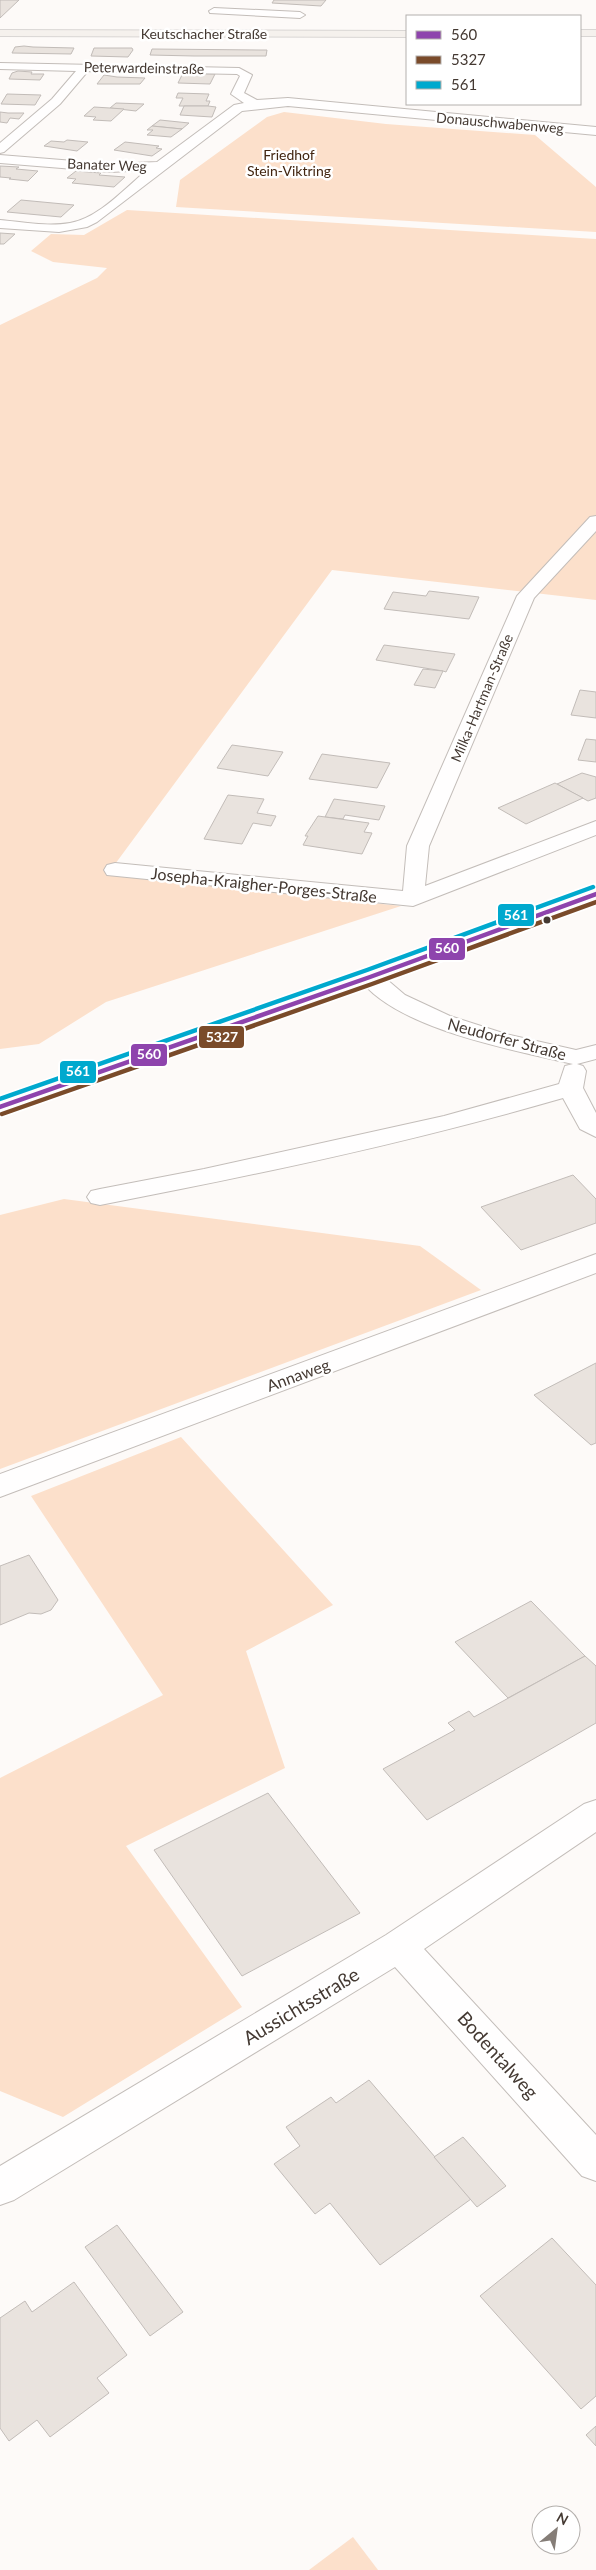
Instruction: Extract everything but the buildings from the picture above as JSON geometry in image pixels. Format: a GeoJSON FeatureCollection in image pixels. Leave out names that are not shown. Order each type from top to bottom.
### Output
{"type":"FeatureCollection","features":[{"type":"Feature","properties":{"kind":"main road","name":"Keutschacher Straße"},"geometry":{"type":"LineString","coordinates":[[0,33],[406,34]]}},
{"type":"Feature","properties":{"kind":"main road"},"geometry":{"type":"LineString","coordinates":[[581,33],[596,33]]}},
{"type":"Feature","properties":{"kind":"main road"},"geometry":{"type":"LineString","coordinates":[[0,1107],[370,977],[596,894]]}},
{"type":"Feature","properties":{"kind":"street"},"geometry":{"type":"LineString","coordinates":[[225,35],[233,20],[227,15],[209,9],[300,15]]}},
{"type":"Feature","properties":{"kind":"street","name":"Peterwardeinstraße"},"geometry":{"type":"LineString","coordinates":[[0,66],[239,71],[246,76],[237,94],[255,104]]}},
{"type":"Feature","properties":{"kind":"street"},"geometry":{"type":"LineString","coordinates":[[0,149],[48,111],[69,90],[85,67]]}},
{"type":"Feature","properties":{"kind":"street","name":"Donauschwabenweg"},"geometry":{"type":"LineString","coordinates":[[255,104],[288,102],[596,132]]}},
{"type":"Feature","properties":{"kind":"street","name":"Banater Weg"},"geometry":{"type":"LineString","coordinates":[[0,159],[111,168],[160,166],[238,108],[255,104]]}},
{"type":"Feature","properties":{"kind":"street"},"geometry":{"type":"LineString","coordinates":[[0,224],[47,228],[74,225],[92,220],[160,166]]}},
{"type":"Feature","properties":{"kind":"street","name":"Milka-Hartman-Straße"},"geometry":{"type":"LineString","coordinates":[[413,899],[418,846],[526,596],[596,521]]}},
{"type":"Feature","properties":{"kind":"street"},"geometry":{"type":"LineString","coordinates":[[413,899],[596,827]]}},
{"type":"Feature","properties":{"kind":"street","name":"Josepha-Kraigher-Porges-Straße"},"geometry":{"type":"LineString","coordinates":[[115,870],[413,899]]}},
{"type":"Feature","properties":{"kind":"street","name":"Neudorfer Straße"},"geometry":{"type":"LineString","coordinates":[[370,977],[397,1000],[442,1021],[500,1040],[586,1055]]}},
{"type":"Feature","properties":{"kind":"street"},"geometry":{"type":"LineString","coordinates":[[100,1197],[204,1177],[449,1123],[571,1088],[586,1055]]}},
{"type":"Feature","properties":{"kind":"street"},"geometry":{"type":"LineString","coordinates":[[571,1088],[589,1124],[596,1129]]}},
{"type":"Feature","properties":{"kind":"street","name":"Annaweg"},"geometry":{"type":"LineString","coordinates":[[0,1486],[596,1263]]}},
{"type":"Feature","properties":{"kind":"street","name":"Aussichtsstraße"},"geometry":{"type":"LineString","coordinates":[[0,2187],[399,1946],[596,1814]]}},
{"type":"Feature","properties":{"kind":"street","name":"Bodentalweg"},"geometry":{"type":"LineString","coordinates":[[399,1946],[596,2163]]}},
{"type":"Feature","properties":{"kind":"green space","name":"Friedhof Stein-Viktring"},"geometry":{"type":"Polygon","coordinates":[[[284,112],[386,124],[535,135],[596,187],[596,232],[176,207],[180,180],[267,117],[284,112]]]}},
{"type":"Feature","properties":{"kind":"green space"},"geometry":{"type":"Polygon","coordinates":[[[127,210],[596,239],[596,600],[332,570],[107,875],[401,906],[106,1002],[39,1044],[0,1049],[0,325],[97,278],[107,268],[53,262],[31,251],[51,234],[84,235],[127,210]]]}},
{"type":"Feature","properties":{"kind":"green space"},"geometry":{"type":"Polygon","coordinates":[[[64,1199],[420,1246],[481,1290],[0,1469],[0,1215],[64,1199]]]}},
{"type":"Feature","properties":{"kind":"green space"},"geometry":{"type":"Polygon","coordinates":[[[181,1437],[333,1605],[246,1651],[285,1768],[126,1846],[242,2007],[63,2117],[0,2091],[0,1778],[163,1695],[31,1496],[181,1437]]]}},
{"type":"Feature","properties":{"kind":"green space"},"geometry":{"type":"Polygon","coordinates":[[[353,2537],[378,2570],[309,2570],[353,2537]]]}},
{"type":"Feature","properties":{"kind":"transit line","name":"561"},"geometry":{"type":"LineString","coordinates":[[0,1099],[367,970],[593,887]]}},
{"type":"Feature","properties":{"kind":"transit line","name":"560"},"geometry":{"type":"LineString","coordinates":[[0,1107],[370,977],[596,894]]}},
{"type":"Feature","properties":{"kind":"transit line","name":"5327"},"geometry":{"type":"LineString","coordinates":[[2,1114],[372,984],[596,902]]}}]}
